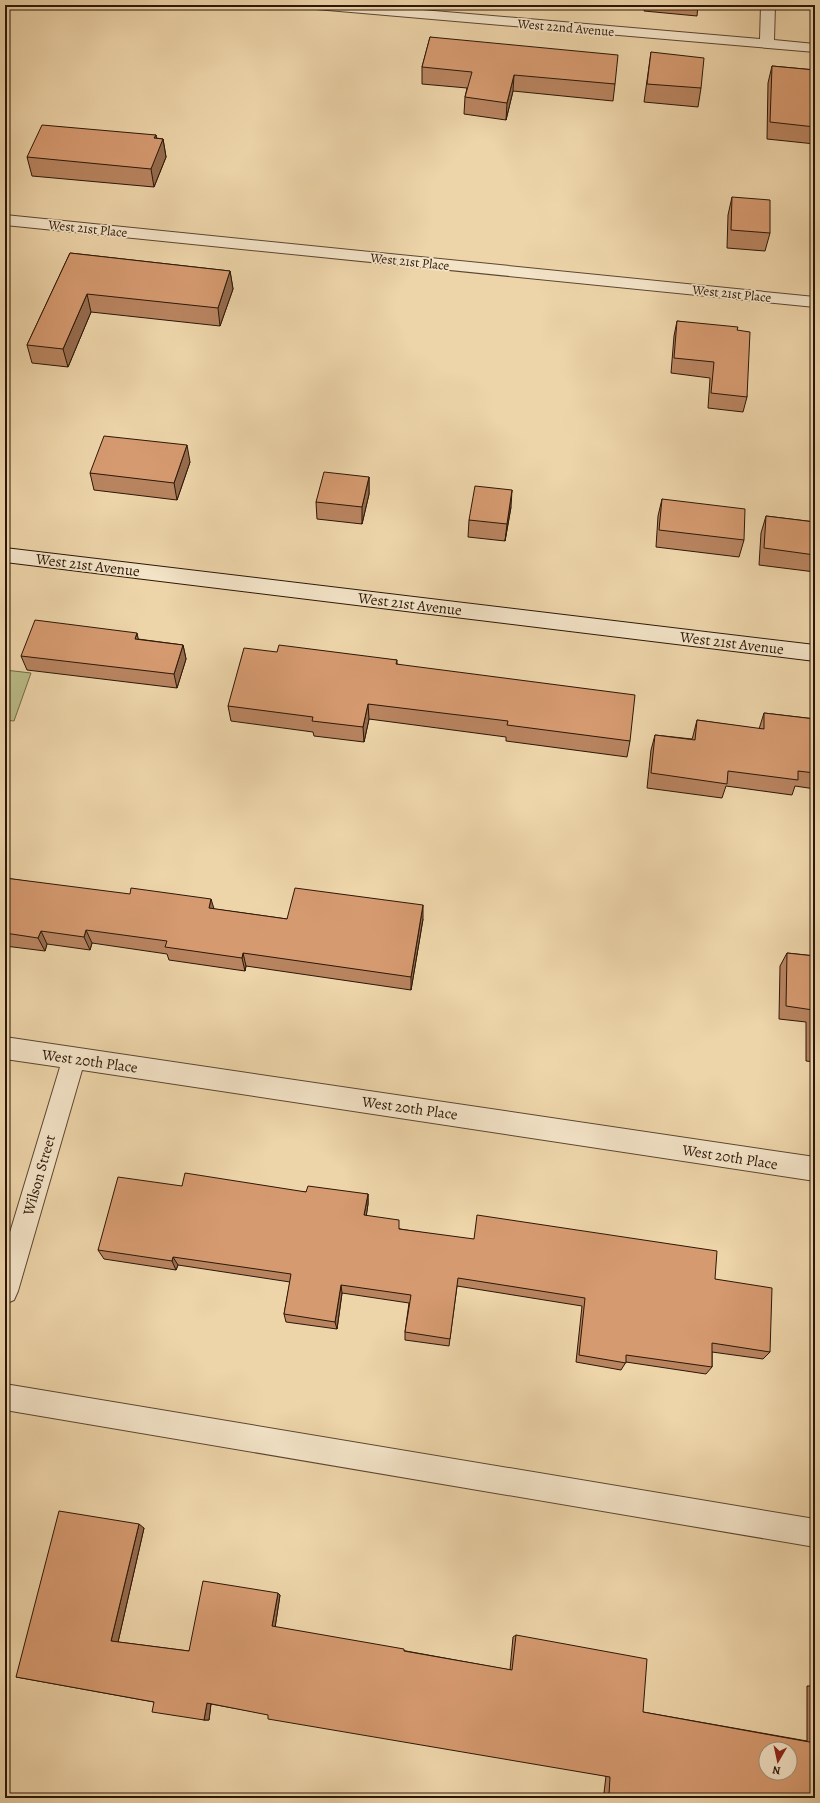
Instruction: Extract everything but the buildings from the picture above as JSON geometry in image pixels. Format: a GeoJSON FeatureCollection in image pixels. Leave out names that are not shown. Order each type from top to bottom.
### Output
{"type":"FeatureCollection","features":[{"type":"Feature","properties":{"kind":"street","name":"West 22nd Avenue"},"geometry":{"type":"LineString","coordinates":[[316,5],[382,8],[815,48]]}},
{"type":"Feature","properties":{"kind":"street"},"geometry":{"type":"LineString","coordinates":[[767,44],[768,5]]}},
{"type":"Feature","properties":{"kind":"street","name":"West 21st Place"},"geometry":{"type":"LineString","coordinates":[[5,220],[815,302]]}},
{"type":"Feature","properties":{"kind":"street","name":"West 21st Avenue"},"geometry":{"type":"LineString","coordinates":[[5,555],[815,653]]}},
{"type":"Feature","properties":{"kind":"street","name":"West 20th Place"},"geometry":{"type":"LineString","coordinates":[[5,1048],[815,1169]]}},
{"type":"Feature","properties":{"kind":"street","name":"Wilson Street"},"geometry":{"type":"LineString","coordinates":[[5,1291],[74,1058]]}},
{"type":"Feature","properties":{"kind":"street"},"geometry":{"type":"LineString","coordinates":[[5,1396],[815,1533]]}},
{"type":"Feature","properties":{"kind":"green space"},"geometry":{"type":"Polygon","coordinates":[[[5,670],[31,673],[14,721],[5,720],[5,670]]]}}]}
